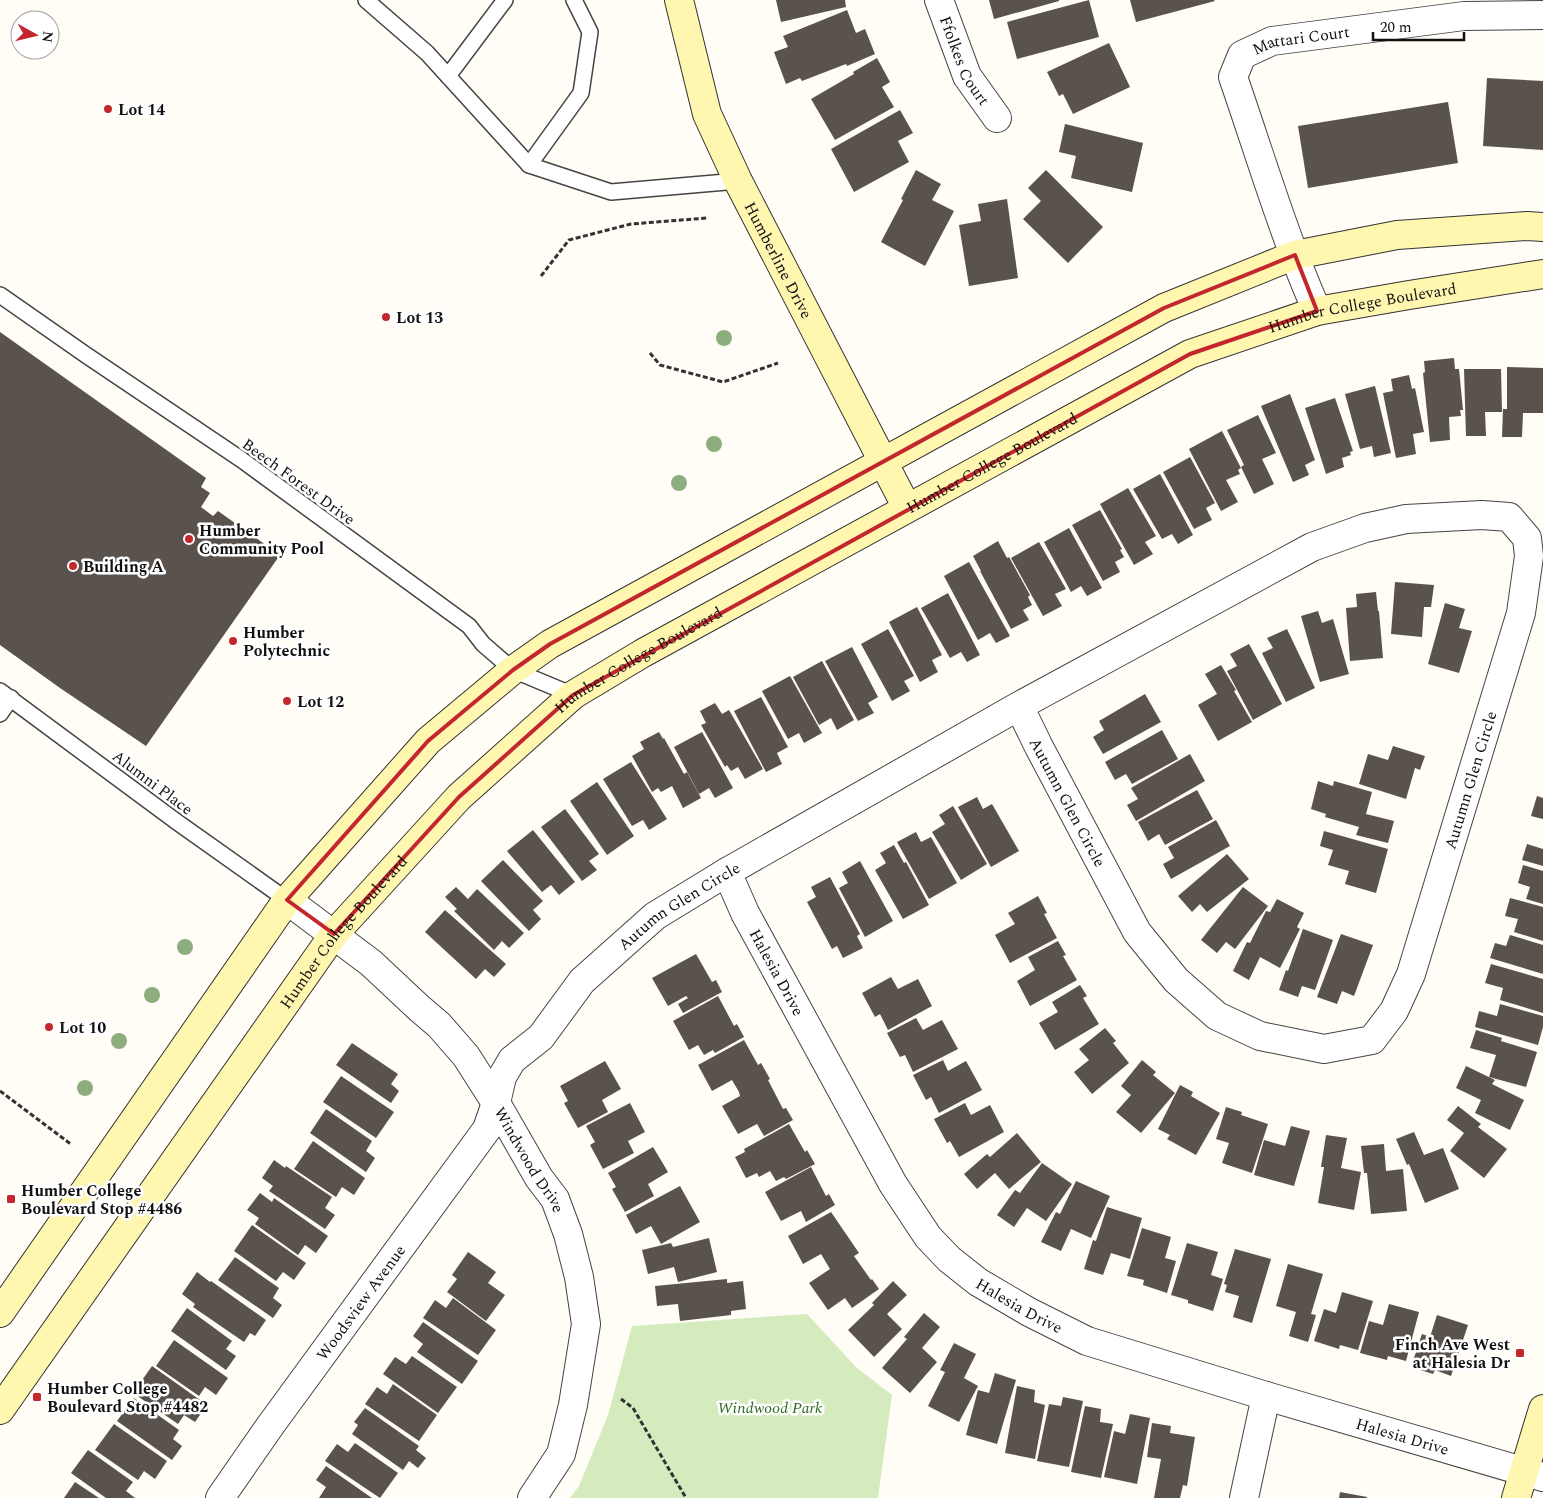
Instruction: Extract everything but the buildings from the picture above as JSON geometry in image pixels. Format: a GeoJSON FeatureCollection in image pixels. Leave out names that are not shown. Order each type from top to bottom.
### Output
{"type":"FeatureCollection","features":[{"type":"Feature","properties":{"kind":"street","name":"Humberline Drive"},"geometry":{"type":"LineString","coordinates":[[679,0],[707,114],[738,181],[907,508]]}},
{"type":"Feature","properties":{"kind":"street","name":"Ffolkes Court"},"geometry":{"type":"LineString","coordinates":[[939,0],[967,76],[997,118]]}},
{"type":"Feature","properties":{"kind":"street","name":"Mattari Court"},"geometry":{"type":"LineString","coordinates":[[1317,311],[1295,255],[1234,77],[1242,55],[1272,41],[1464,16],[1543,15]]}},
{"type":"Feature","properties":{"kind":"street"},"geometry":{"type":"LineString","coordinates":[[0,1313],[287,900],[428,741],[513,670],[550,644],[1164,308],[1295,255],[1397,235],[1527,226],[1543,227]]}},
{"type":"Feature","properties":{"kind":"street","name":"Humber College Boulevard"},"geometry":{"type":"LineString","coordinates":[[0,1410],[334,934],[459,797],[573,696],[643,654],[1190,354],[1317,311],[1543,274]]}},
{"type":"Feature","properties":{"kind":"street","name":"Autumn Glen Circle"},"geometry":{"type":"LineString","coordinates":[[496,1103],[502,1077],[512,1060],[541,1037],[582,981],[655,916],[727,872],[1019,706],[1312,547],[1365,528],[1406,519],[1482,514],[1509,517],[1527,538],[1529,556],[1521,613],[1411,974],[1394,1011],[1372,1040],[1324,1049],[1260,1036],[1217,1016],[1176,980],[1137,932],[1019,706]]}},
{"type":"Feature","properties":{"kind":"street","name":"Halesia Drive"},"geometry":{"type":"LineString","coordinates":[[727,872],[746,912],[893,1184],[928,1237],[949,1259],[978,1282],[1029,1312],[1087,1341],[1266,1396],[1534,1474]]}},
{"type":"Feature","properties":{"kind":"street","name":"Windwood Drive"},"geometry":{"type":"LineString","coordinates":[[287,900],[371,963],[439,1024],[466,1056],[496,1103],[539,1178],[555,1200],[568,1234],[579,1277],[586,1324],[573,1405],[561,1454],[532,1498]]}},
{"type":"Feature","properties":{"kind":"street","name":"Woodsview Avenue"},"geometry":{"type":"LineString","coordinates":[[220,1498],[293,1394],[487,1129],[496,1103]]}},
{"type":"Feature","properties":{"kind":"street"},"geometry":{"type":"LineString","coordinates":[[1244,1498],[1266,1396]]}},
{"type":"Feature","properties":{"kind":"street"},"geometry":{"type":"LineString","coordinates":[[1516,1498],[1534,1474],[1543,1409]]}},
{"type":"Feature","properties":{"kind":"lane"},"geometry":{"type":"LineString","coordinates":[[366,0],[427,53],[529,165],[611,192],[738,181]]}},
{"type":"Feature","properties":{"kind":"lane"},"geometry":{"type":"LineString","coordinates":[[448,76],[505,0]]}},
{"type":"Feature","properties":{"kind":"lane"},"geometry":{"type":"LineString","coordinates":[[529,165],[581,93],[590,32],[574,0]]}},
{"type":"Feature","properties":{"kind":"lane","name":"Beech Forest Drive"},"geometry":{"type":"LineString","coordinates":[[0,295],[242,460],[469,626],[483,644],[513,670],[573,696]]}},
{"type":"Feature","properties":{"kind":"lane"},"geometry":{"type":"LineString","coordinates":[[0,714],[6,694]]}},
{"type":"Feature","properties":{"kind":"lane","name":"Alumni Place"},"geometry":{"type":"LineString","coordinates":[[6,694],[177,822],[287,900]]}},
{"type":"Feature","properties":{"kind":"path"},"geometry":{"type":"LineString","coordinates":[[540,276],[569,240],[630,224],[707,218]]}},
{"type":"Feature","properties":{"kind":"path"},"geometry":{"type":"LineString","coordinates":[[650,353],[660,365],[723,382],[778,363]]}},
{"type":"Feature","properties":{"kind":"path"},"geometry":{"type":"LineString","coordinates":[[0,1091],[72,1145]]}},
{"type":"Feature","properties":{"kind":"path"},"geometry":{"type":"LineString","coordinates":[[621,1399],[633,1408],[686,1498]]}},
{"type":"Feature","properties":{"kind":"highlighted area"},"geometry":{"type":"Polygon","coordinates":[[[1295,255],[1317,311],[1190,354],[573,695],[459,797],[334,934],[287,900],[428,741],[513,670],[550,644],[1164,308],[1295,255]]]}},
{"type":"Feature","properties":{"kind":"green space","name":"Windwood Park"},"geometry":{"type":"Polygon","coordinates":[[[807,1314],[856,1367],[892,1395],[878,1498],[570,1498],[579,1486],[608,1415],[632,1326],[807,1314]]]}},
{"type":"Feature","properties":{"kind":"place","name":"Lot 14"},"geometry":{"type":"Point","coordinates":[108,109]}},
{"type":"Feature","properties":{"kind":"place","name":"Lot 13"},"geometry":{"type":"Point","coordinates":[386,317]}},
{"type":"Feature","properties":{"kind":"place","name":"Humber Community Pool"},"geometry":{"type":"Point","coordinates":[189,539]}},
{"type":"Feature","properties":{"kind":"place","name":"Building A"},"geometry":{"type":"Point","coordinates":[73,566]}},
{"type":"Feature","properties":{"kind":"place","name":"Humber Polytechnic"},"geometry":{"type":"Point","coordinates":[233,641]}},
{"type":"Feature","properties":{"kind":"place","name":"Lot 12"},"geometry":{"type":"Point","coordinates":[287,701]}},
{"type":"Feature","properties":{"kind":"place","name":"Lot 10"},"geometry":{"type":"Point","coordinates":[49,1027]}},
{"type":"Feature","properties":{"kind":"place","name":"Humber College Boulevard Stop #4486"},"geometry":{"type":"Point","coordinates":[11,1199]}},
{"type":"Feature","properties":{"kind":"place","name":"Finch Ave West at Halesia Dr"},"geometry":{"type":"Point","coordinates":[1520,1353]}},
{"type":"Feature","properties":{"kind":"place","name":"Humber College Boulevard Stop #4482"},"geometry":{"type":"Point","coordinates":[37,1397]}}]}
